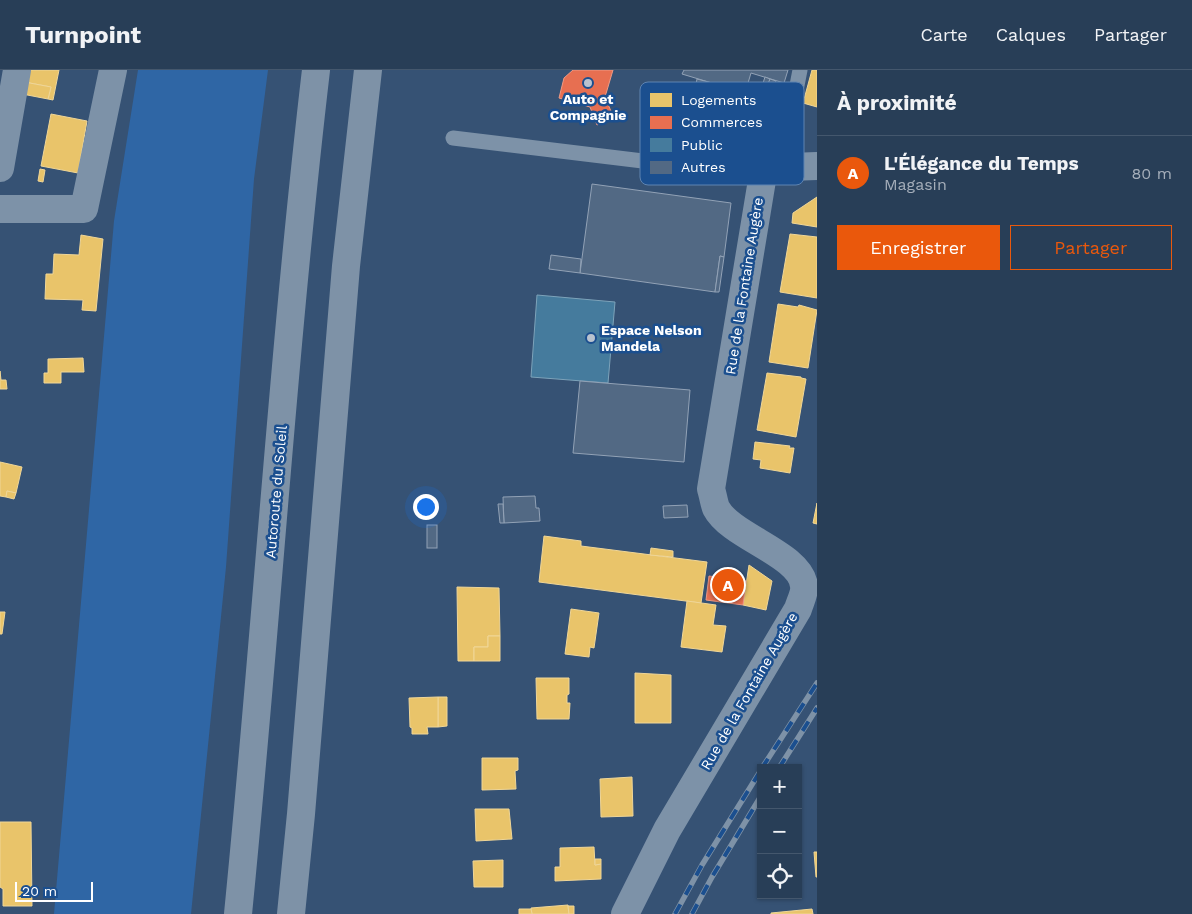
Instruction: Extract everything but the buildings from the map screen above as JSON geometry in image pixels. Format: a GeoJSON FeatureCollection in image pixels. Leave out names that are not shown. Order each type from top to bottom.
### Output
{"type":"FeatureCollection","features":[{"type":"Feature","properties":{"kind":"highway","name":"Autoroute du Soleil"},"geometry":{"type":"LineString","coordinates":[[238,914],[300,210],[316,70]]}},
{"type":"Feature","properties":{"kind":"highway"},"geometry":{"type":"LineString","coordinates":[[291,914],[301,814],[346,266],[368,70]]}},
{"type":"Feature","properties":{"kind":"street"},"geometry":{"type":"LineString","coordinates":[[0,168],[17,70]]}},
{"type":"Feature","properties":{"kind":"street"},"geometry":{"type":"LineString","coordinates":[[0,209],[84,210],[113,70]]}},
{"type":"Feature","properties":{"kind":"street","name":"Rue de la Fontaine Augère"},"geometry":{"type":"LineString","coordinates":[[624,914],[667,830],[798,608],[804,587],[798,570],[731,525],[716,508],[712,489],[761,185]]}},
{"type":"Feature","properties":{"kind":"lane"},"geometry":{"type":"LineString","coordinates":[[453,138],[640,161]]}},
{"type":"Feature","properties":{"kind":"shaded area"},"geometry":{"type":"Polygon","coordinates":[[[138,70],[268,70],[254,179],[226,567],[191,914],[54,914],[114,221],[138,70]]]}},
{"type":"Feature","properties":{"kind":"railway"},"geometry":{"type":"LineString","coordinates":[[765,764],[817,683]]}},
{"type":"Feature","properties":{"kind":"railway"},"geometry":{"type":"LineString","coordinates":[[782,764],[817,708]]}},
{"type":"Feature","properties":{"kind":"railway"},"geometry":{"type":"LineString","coordinates":[[675,914],[702,865],[757,776]]}},
{"type":"Feature","properties":{"kind":"railway"},"geometry":{"type":"LineString","coordinates":[[692,914],[757,803]]}},
{"type":"Feature","properties":{"kind":"place","name":"Auto et Compagnie"},"geometry":{"type":"Point","coordinates":[588,83]}},
{"type":"Feature","properties":{"kind":"place","name":"Espace Nelson Mandela"},"geometry":{"type":"Point","coordinates":[591,338]}},
{"type":"Feature","properties":{"kind":"place","name":"L'Élégance du Temps"},"geometry":{"type":"Point","coordinates":[728,585]}}]}
